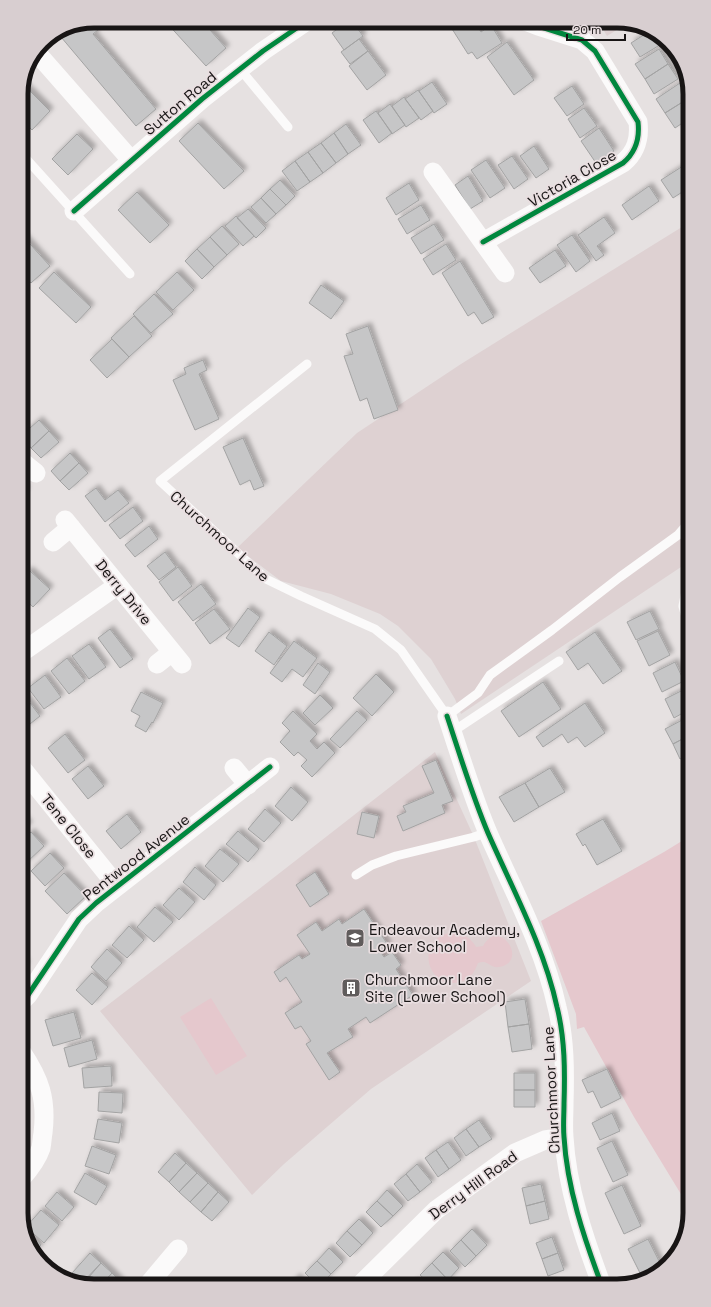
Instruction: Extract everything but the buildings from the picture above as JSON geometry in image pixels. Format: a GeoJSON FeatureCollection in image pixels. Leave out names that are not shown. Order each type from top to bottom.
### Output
{"type":"FeatureCollection","features":[{"type":"Feature","properties":{"kind":"street","name":"Sutton Road"},"geometry":{"type":"LineString","coordinates":[[74,211],[202,99],[263,50],[296,28]]}},
{"type":"Feature","properties":{"kind":"street","name":"Victoria Close"},"geometry":{"type":"LineString","coordinates":[[483,242],[624,163],[633,153],[637,143],[639,132],[638,122],[595,51],[582,40],[544,28]]}},
{"type":"Feature","properties":{"kind":"street"},"geometry":{"type":"LineString","coordinates":[[40,56],[131,160]]}},
{"type":"Feature","properties":{"kind":"street"},"geometry":{"type":"LineString","coordinates":[[433,172],[505,273]]}},
{"type":"Feature","properties":{"kind":"street"},"geometry":{"type":"LineString","coordinates":[[28,467],[36,473]]}},
{"type":"Feature","properties":{"kind":"street","name":"Derry Drive"},"geometry":{"type":"LineString","coordinates":[[53,542],[68,524],[177,658],[157,664]]}},
{"type":"Feature","properties":{"kind":"street"},"geometry":{"type":"LineString","coordinates":[[28,648],[118,585]]}},
{"type":"Feature","properties":{"kind":"street","name":"Churchmoor Lane"},"geometry":{"type":"LineString","coordinates":[[450,724],[469,782],[488,832],[546,969],[557,1005],[564,1045],[564,1137],[568,1173],[583,1232],[600,1279]]}},
{"type":"Feature","properties":{"kind":"street","name":"Pentwood Avenue"},"geometry":{"type":"LineString","coordinates":[[28,995],[79,920],[96,903],[270,767]]}},
{"type":"Feature","properties":{"kind":"street"},"geometry":{"type":"LineString","coordinates":[[234,768],[248,785]]}},
{"type":"Feature","properties":{"kind":"street","name":"Tene Close"},"geometry":{"type":"LineString","coordinates":[[28,776],[117,886]]}},
{"type":"Feature","properties":{"kind":"street"},"geometry":{"type":"LineString","coordinates":[[28,1061],[33,1068],[42,1091],[45,1112],[41,1148],[28,1171]]}},
{"type":"Feature","properties":{"kind":"street","name":"Derry Hill Road"},"geometry":{"type":"LineString","coordinates":[[366,1279],[436,1210],[516,1153],[545,1140],[564,1137]]}},
{"type":"Feature","properties":{"kind":"street"},"geometry":{"type":"LineString","coordinates":[[153,1279],[178,1250]]}},
{"type":"Feature","properties":{"kind":"lane"},"geometry":{"type":"LineString","coordinates":[[240,69],[288,127]]}},
{"type":"Feature","properties":{"kind":"lane"},"geometry":{"type":"LineString","coordinates":[[28,161],[130,274]]}},
{"type":"Feature","properties":{"kind":"lane","name":"Churchmoor Lane"},"geometry":{"type":"LineString","coordinates":[[307,364],[160,481],[266,579],[375,629],[401,650],[450,724]]}},
{"type":"Feature","properties":{"kind":"lane"},"geometry":{"type":"LineString","coordinates":[[450,724],[478,694],[490,675],[678,535],[683,529]]}},
{"type":"Feature","properties":{"kind":"lane"},"geometry":{"type":"LineString","coordinates":[[450,724],[560,661]]}},
{"type":"Feature","properties":{"kind":"lane"},"geometry":{"type":"LineString","coordinates":[[356,875],[372,864],[396,856],[474,838],[488,832]]}},
{"type":"Feature","properties":{"kind":"shaded area"},"geometry":{"type":"Polygon","coordinates":[[[602,28],[620,28],[607,36],[602,28]]]}},
{"type":"Feature","properties":{"kind":"shaded area"},"geometry":{"type":"Polygon","coordinates":[[[683,226],[683,566],[461,714],[455,699],[431,659],[398,626],[380,614],[331,594],[281,581],[237,548],[357,433],[461,364],[683,226]]]}},
{"type":"Feature","properties":{"kind":"shaded area","name":"Endeavour Academy, Lower School"},"geometry":{"type":"Polygon","coordinates":[[[435,752],[474,837],[531,981],[371,1089],[284,1164],[252,1195],[100,1011],[435,752]]]}},
{"type":"Feature","properties":{"kind":"shaded area"},"geometry":{"type":"Polygon","coordinates":[[[683,840],[683,1198],[634,1117],[584,1027],[577,1029],[576,1014],[541,921],[683,840]]]}},
{"type":"Feature","properties":{"kind":"shaded area"},"geometry":{"type":"Polygon","coordinates":[[[454,932],[467,937],[476,947],[483,946],[490,938],[497,936],[503,938],[509,943],[512,950],[512,957],[508,963],[499,967],[494,967],[484,962],[480,962],[472,974],[463,981],[451,983],[441,980],[433,973],[429,964],[429,954],[432,944],[441,936],[454,932]]]}},
{"type":"Feature","properties":{"kind":"shaded area"},"geometry":{"type":"Polygon","coordinates":[[[211,998],[247,1056],[216,1075],[180,1017],[211,998]]]}},
{"type":"Feature","properties":{"kind":"cycle path"},"geometry":{"type":"LineString","coordinates":[[74,211],[202,99],[263,51],[297,28]]}},
{"type":"Feature","properties":{"kind":"cycle path"},"geometry":{"type":"LineString","coordinates":[[483,242],[623,163],[634,150],[638,140],[638,122],[595,51],[582,40],[544,28]]}},
{"type":"Feature","properties":{"kind":"cycle path"},"geometry":{"type":"LineString","coordinates":[[447,716],[482,819],[527,919],[551,985],[560,1019],[563,1043],[564,1133],[569,1175],[577,1213],[599,1279]]}},
{"type":"Feature","properties":{"kind":"cycle path"},"geometry":{"type":"LineString","coordinates":[[28,995],[79,919],[96,903],[270,767]]}},
{"type":"Feature","properties":{"kind":"place","name":"Endeavour Academy, Lower School"},"geometry":{"type":"Point","coordinates":[355,938]}},
{"type":"Feature","properties":{"kind":"place","name":"Churchmoor Lane Site (Lower School)"},"geometry":{"type":"Point","coordinates":[351,988]}}]}
